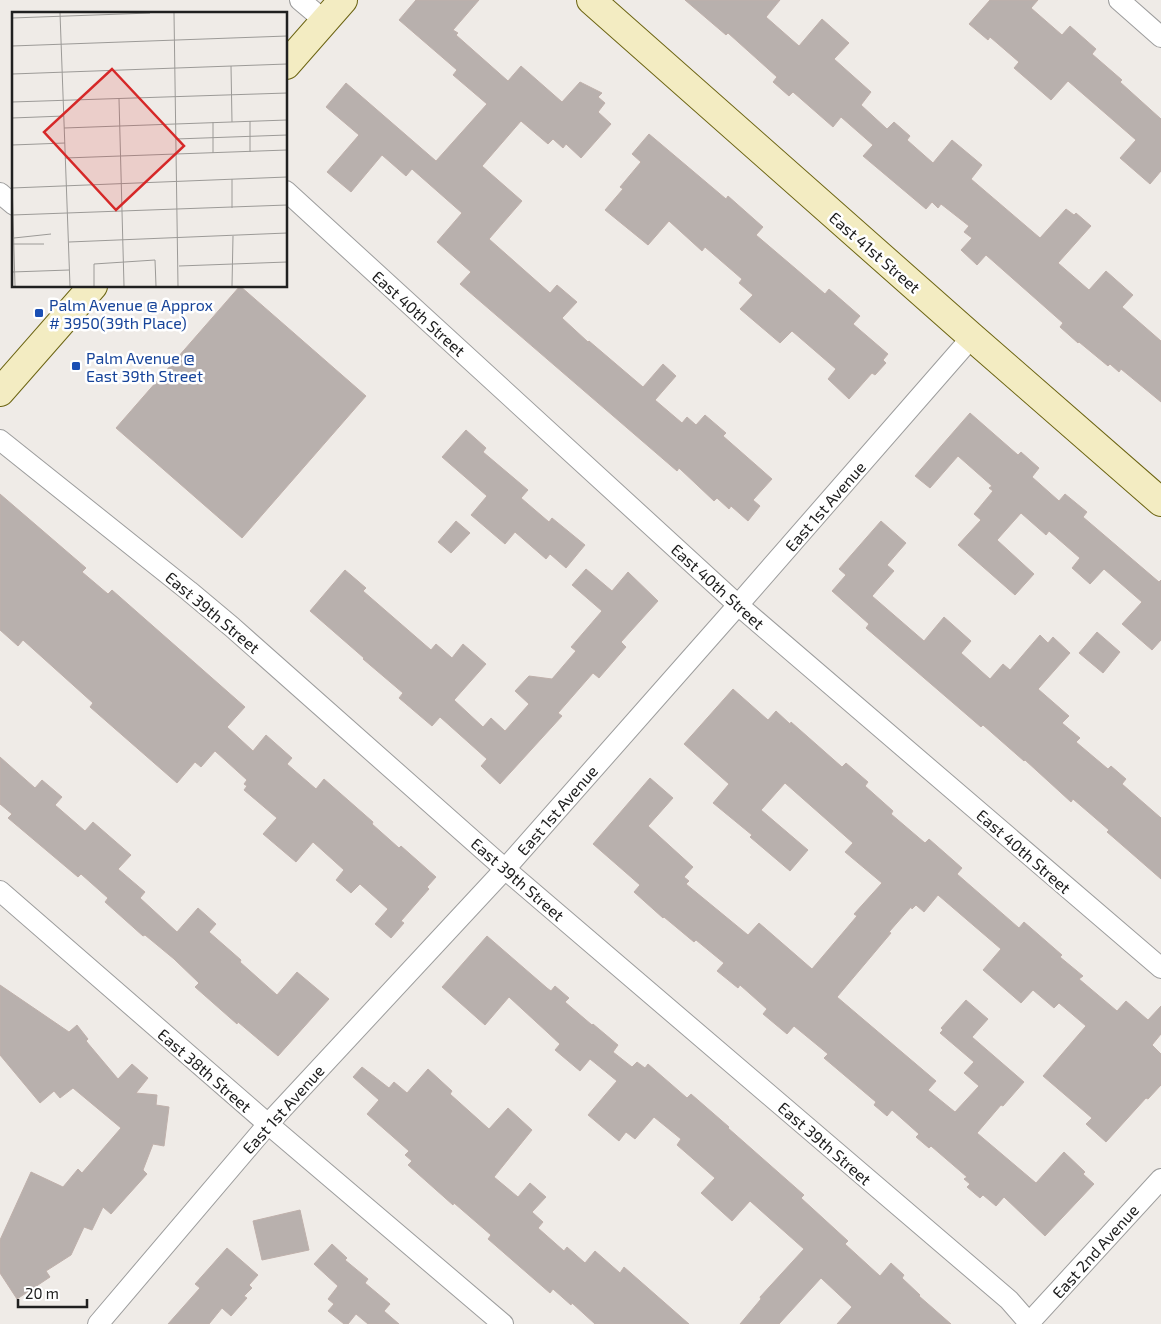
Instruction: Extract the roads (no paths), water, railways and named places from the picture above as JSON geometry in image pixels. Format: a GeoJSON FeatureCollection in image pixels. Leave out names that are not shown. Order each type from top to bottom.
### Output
{"type":"FeatureCollection","features":[{"type":"Feature","properties":{"kind":"street"},"geometry":{"type":"LineString","coordinates":[[300,0],[324,21]]}},
{"type":"Feature","properties":{"kind":"street"},"geometry":{"type":"LineString","coordinates":[[288,63],[343,0]]}},
{"type":"Feature","properties":{"kind":"street","name":"East 41st Street"},"geometry":{"type":"LineString","coordinates":[[591,0],[1161,502]]}},
{"type":"Feature","properties":{"kind":"street"},"geometry":{"type":"LineString","coordinates":[[1119,0],[1161,37]]}},
{"type":"Feature","properties":{"kind":"street"},"geometry":{"type":"LineString","coordinates":[[0,193],[12,203]]}},
{"type":"Feature","properties":{"kind":"street","name":"East 40th Street"},"geometry":{"type":"LineString","coordinates":[[288,193],[738,606],[1161,968]]}},
{"type":"Feature","properties":{"kind":"street"},"geometry":{"type":"LineString","coordinates":[[0,392],[91,288]]}},
{"type":"Feature","properties":{"kind":"street","name":"East 1st Avenue"},"geometry":{"type":"LineString","coordinates":[[98,1324],[268,1124],[505,869],[738,606],[972,337]]}},
{"type":"Feature","properties":{"kind":"street","name":"East 39th Street"},"geometry":{"type":"LineString","coordinates":[[0,440],[190,591],[232,627],[505,869],[1009,1300],[1029,1324]]}},
{"type":"Feature","properties":{"kind":"street","name":"East 38th Street"},"geometry":{"type":"LineString","coordinates":[[0,891],[268,1124],[503,1324]]}},
{"type":"Feature","properties":{"kind":"street","name":"East 2nd Avenue"},"geometry":{"type":"LineString","coordinates":[[1029,1324],[1157,1191]]}},
{"type":"Feature","properties":{"kind":"place","name":"Palm Avenue @ Approx # 3950(39th Place)"},"geometry":{"type":"Point","coordinates":[39,313]}},
{"type":"Feature","properties":{"kind":"place","name":"Palm Avenue @ East 39th Street"},"geometry":{"type":"Point","coordinates":[76,366]}}]}
